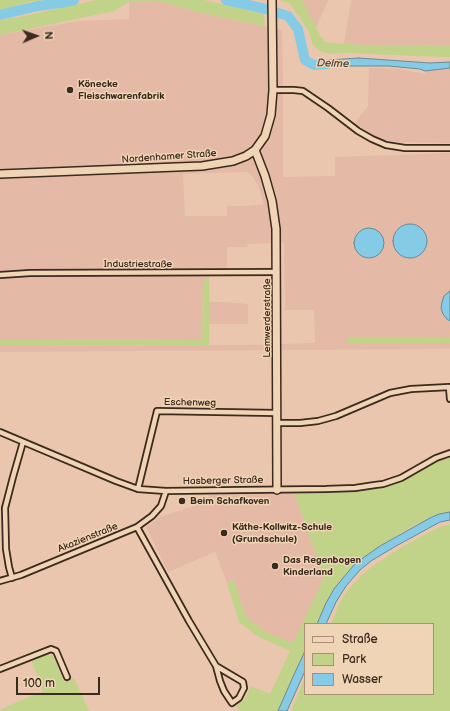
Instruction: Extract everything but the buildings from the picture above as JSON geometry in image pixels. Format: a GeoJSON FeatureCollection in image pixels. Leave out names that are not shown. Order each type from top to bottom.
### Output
{"type":"FeatureCollection","features":[{"type":"Feature","properties":{"kind":"street","name":"Nordenhamer Straße"},"geometry":{"type":"LineString","coordinates":[[0,174],[202,166],[237,160],[246,156],[254,150],[265,136],[273,103],[272,0]]}},
{"type":"Feature","properties":{"kind":"street"},"geometry":{"type":"LineString","coordinates":[[273,90],[303,91],[358,131],[386,145],[404,148],[450,148]]}},
{"type":"Feature","properties":{"kind":"street","name":"Lemwerderstraße"},"geometry":{"type":"LineString","coordinates":[[254,150],[265,176],[272,201],[276,229],[278,490]]}},
{"type":"Feature","properties":{"kind":"street","name":"Industriestraße"},"geometry":{"type":"LineString","coordinates":[[0,275],[30,273],[276,272]]}},
{"type":"Feature","properties":{"kind":"street"},"geometry":{"type":"LineString","coordinates":[[277,423],[318,421],[336,416],[390,393],[411,389],[449,387],[450,399]]}},
{"type":"Feature","properties":{"kind":"street","name":"Eschenweg"},"geometry":{"type":"LineString","coordinates":[[138,489],[157,411],[277,413]]}},
{"type":"Feature","properties":{"kind":"street","name":"Hasberger Straße"},"geometry":{"type":"LineString","coordinates":[[0,432],[138,489],[166,491],[355,488],[383,484],[401,478],[436,458],[450,453]]}},
{"type":"Feature","properties":{"kind":"street"},"geometry":{"type":"LineString","coordinates":[[12,578],[6,549],[3,507],[23,442]]}},
{"type":"Feature","properties":{"kind":"street","name":"Akazienstraße"},"geometry":{"type":"LineString","coordinates":[[0,581],[12,578],[137,527],[152,516],[160,506],[166,491]]}},
{"type":"Feature","properties":{"kind":"street"},"geometry":{"type":"LineString","coordinates":[[137,527],[189,621],[216,666],[224,691],[232,703],[239,698],[244,688],[243,682],[216,666]]}},
{"type":"Feature","properties":{"kind":"street"},"geometry":{"type":"LineString","coordinates":[[0,669],[51,649],[56,651],[67,677]]}},
{"type":"Feature","properties":{"kind":"shaded area"},"geometry":{"type":"Polygon","coordinates":[[[302,0],[328,0],[316,28],[302,0]]]}},
{"type":"Feature","properties":{"kind":"shaded area"},"geometry":{"type":"Polygon","coordinates":[[[351,0],[450,0],[450,45],[391,46],[344,44],[351,0]]]}},
{"type":"Feature","properties":{"kind":"shaded area"},"geometry":{"type":"Polygon","coordinates":[[[158,1],[198,12],[282,30],[283,177],[335,176],[335,157],[450,153],[450,337],[348,337],[348,343],[450,343],[450,349],[0,352],[0,346],[248,345],[315,343],[314,310],[285,310],[284,243],[248,244],[247,247],[227,247],[227,270],[210,271],[209,278],[203,279],[202,339],[0,340],[0,35],[78,21],[129,19],[129,2],[158,1]],[[246,172],[183,174],[185,216],[227,216],[228,206],[264,204],[258,185],[251,174],[246,172]]]}},
{"type":"Feature","properties":{"kind":"shaded area"},"geometry":{"type":"Polygon","coordinates":[[[369,68],[399,69],[425,74],[425,71],[450,68],[450,143],[397,142],[382,139],[355,123],[368,106],[369,68]]]}},
{"type":"Feature","properties":{"kind":"shaded area"},"geometry":{"type":"Polygon","coordinates":[[[209,302],[248,304],[248,324],[209,324],[209,302]]]}},
{"type":"Feature","properties":{"kind":"shaded area"},"geometry":{"type":"Polygon","coordinates":[[[283,492],[294,493],[324,577],[293,644],[268,633],[248,619],[234,580],[227,583],[215,552],[168,572],[146,527],[160,517],[209,501],[208,495],[283,492]]]}},
{"type":"Feature","properties":{"kind":"green space"},"geometry":{"type":"Polygon","coordinates":[[[0,0],[44,0],[29,2],[0,12],[0,0]]]}},
{"type":"Feature","properties":{"kind":"green space"},"geometry":{"type":"Polygon","coordinates":[[[96,0],[204,0],[264,14],[265,26],[198,12],[158,1],[129,2],[114,11],[0,35],[0,20],[96,0]]]}},
{"type":"Feature","properties":{"kind":"green space"},"geometry":{"type":"Polygon","coordinates":[[[280,0],[302,0],[325,42],[391,46],[450,45],[450,57],[349,53],[329,54],[320,51],[313,45],[308,30],[290,4],[280,0]]]}},
{"type":"Feature","properties":{"kind":"green space"},"geometry":{"type":"Polygon","coordinates":[[[209,278],[209,345],[0,346],[0,340],[202,339],[203,279],[209,278]]]}},
{"type":"Feature","properties":{"kind":"green space"},"geometry":{"type":"Polygon","coordinates":[[[348,337],[450,337],[450,343],[348,344],[348,337]]]}},
{"type":"Feature","properties":{"kind":"green space"},"geometry":{"type":"Polygon","coordinates":[[[450,458],[450,512],[439,514],[413,526],[380,546],[354,565],[334,589],[317,623],[304,623],[304,653],[278,711],[240,711],[236,705],[245,699],[251,686],[270,694],[290,651],[257,636],[239,622],[227,583],[234,580],[248,619],[268,633],[293,643],[324,577],[294,493],[376,489],[405,480],[435,463],[450,458]]]}},
{"type":"Feature","properties":{"kind":"green space"},"geometry":{"type":"Polygon","coordinates":[[[450,524],[450,711],[291,711],[304,679],[304,695],[434,695],[434,623],[331,623],[339,604],[347,591],[366,571],[402,547],[439,527],[450,524]]]}},
{"type":"Feature","properties":{"kind":"green space"},"geometry":{"type":"Polygon","coordinates":[[[48,654],[53,656],[64,682],[74,678],[89,711],[0,711],[43,691],[31,660],[48,654]]]}},
{"type":"Feature","properties":{"kind":"water"},"geometry":{"type":"Polygon","coordinates":[[[359,58],[430,63],[450,62],[450,68],[425,71],[420,69],[389,66],[314,65],[328,60],[359,58]]]}},
{"type":"Feature","properties":{"kind":"water"},"geometry":{"type":"Polygon","coordinates":[[[413,224],[422,229],[426,234],[426,248],[422,253],[417,257],[407,258],[403,257],[394,248],[393,238],[394,234],[403,225],[413,224]]]}},
{"type":"Feature","properties":{"kind":"water"},"geometry":{"type":"Polygon","coordinates":[[[369,228],[380,232],[384,243],[380,254],[369,258],[358,254],[354,243],[358,232],[369,228]]]}},
{"type":"Feature","properties":{"kind":"water"},"geometry":{"type":"Polygon","coordinates":[[[450,291],[450,321],[443,314],[441,308],[444,296],[450,291]]]}},
{"type":"Feature","properties":{"kind":"water"},"geometry":{"type":"Polygon","coordinates":[[[450,512],[450,520],[440,522],[371,561],[360,570],[346,586],[336,602],[326,623],[317,623],[334,589],[354,565],[380,546],[439,514],[450,512]]]}},
{"type":"Feature","properties":{"kind":"water"},"geometry":{"type":"Polygon","coordinates":[[[304,653],[304,673],[287,711],[278,711],[304,653]]]}},
{"type":"Feature","properties":{"kind":"waterway","name":"Delme"},"geometry":{"type":"LineString","coordinates":[[0,15],[38,6],[74,0]]}},
{"type":"Feature","properties":{"kind":"waterway","name":"Delme"},"geometry":{"type":"LineString","coordinates":[[226,0],[262,8],[288,16],[298,29],[305,60],[314,65],[327,64]]}},
{"type":"Feature","properties":{"kind":"place","name":"Könecke Fleischwarenfabrik"},"geometry":{"type":"Point","coordinates":[70,90]}},
{"type":"Feature","properties":{"kind":"place","name":"Beim Schafkoven"},"geometry":{"type":"Point","coordinates":[182,501]}},
{"type":"Feature","properties":{"kind":"place","name":"Käthe-Kollwitz-Schule (Grundschule)"},"geometry":{"type":"Point","coordinates":[224,533]}},
{"type":"Feature","properties":{"kind":"place","name":"Das Regenbogen Kinderland"},"geometry":{"type":"Point","coordinates":[275,566]}}]}
